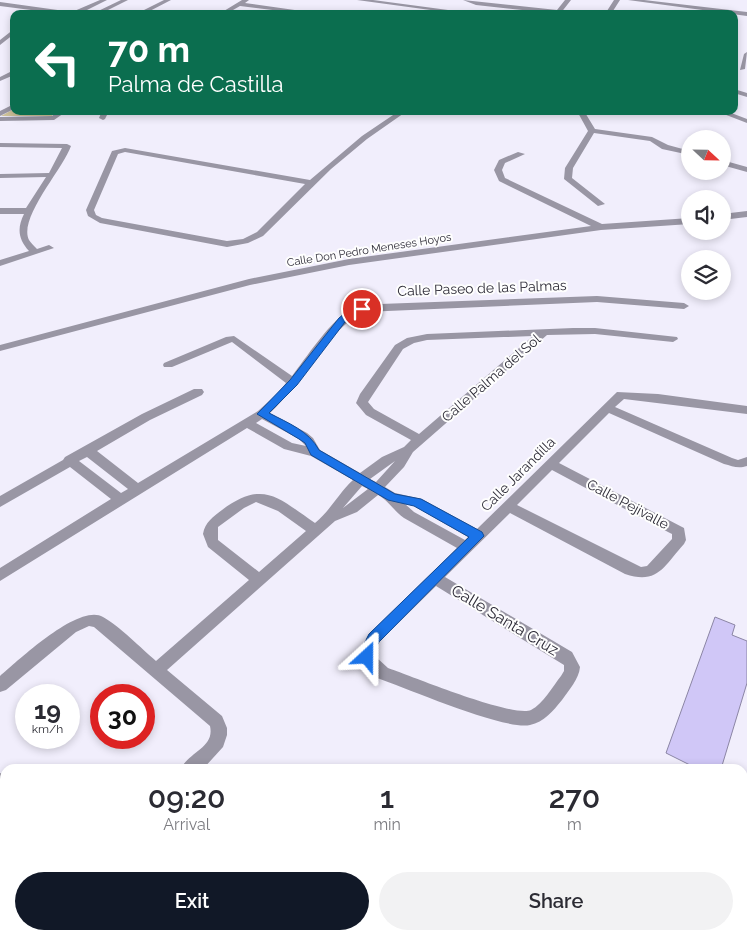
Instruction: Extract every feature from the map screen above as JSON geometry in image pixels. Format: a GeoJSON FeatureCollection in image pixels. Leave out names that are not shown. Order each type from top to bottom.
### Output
{"type":"FeatureCollection","features":[{"type":"Feature","properties":{"kind":"street"},"geometry":{"type":"LineString","coordinates":[[1,6],[16,0]]}},
{"type":"Feature","properties":{"kind":"street"},"geometry":{"type":"LineString","coordinates":[[22,6],[37,0]]}},
{"type":"Feature","properties":{"kind":"street"},"geometry":{"type":"LineString","coordinates":[[83,10],[104,0]]}},
{"type":"Feature","properties":{"kind":"street"},"geometry":{"type":"LineString","coordinates":[[104,10],[125,0]]}},
{"type":"Feature","properties":{"kind":"street"},"geometry":{"type":"LineString","coordinates":[[146,10],[168,0]]}},
{"type":"Feature","properties":{"kind":"street"},"geometry":{"type":"LineString","coordinates":[[229,10],[246,0]]}},
{"type":"Feature","properties":{"kind":"street"},"geometry":{"type":"LineString","coordinates":[[360,0],[441,10]]}},
{"type":"Feature","properties":{"kind":"street"},"geometry":{"type":"LineString","coordinates":[[466,0],[532,10]]}},
{"type":"Feature","properties":{"kind":"street"},"geometry":{"type":"LineString","coordinates":[[506,7],[516,0]]}},
{"type":"Feature","properties":{"kind":"street"},"geometry":{"type":"LineString","coordinates":[[560,10],[568,0]]}},
{"type":"Feature","properties":{"kind":"street"},"geometry":{"type":"LineString","coordinates":[[631,0],[694,10]]}},
{"type":"Feature","properties":{"kind":"street"},"geometry":{"type":"LineString","coordinates":[[240,4],[288,10]]}},
{"type":"Feature","properties":{"kind":"street"},"geometry":{"type":"LineString","coordinates":[[1,6],[22,6],[48,10]]}},
{"type":"Feature","properties":{"kind":"street"},"geometry":{"type":"LineString","coordinates":[[1,6],[20,10]]}},
{"type":"Feature","properties":{"kind":"street"},"geometry":{"type":"LineString","coordinates":[[0,43],[10,35]]}},
{"type":"Feature","properties":{"kind":"street"},"geometry":{"type":"LineString","coordinates":[[744,70],[747,54]]}},
{"type":"Feature","properties":{"kind":"street"},"geometry":{"type":"LineString","coordinates":[[0,119],[54,118],[58,115]]}},
{"type":"Feature","properties":{"kind":"street"},"geometry":{"type":"LineString","coordinates":[[311,183],[125,150],[115,153],[90,210],[92,216],[100,220],[227,244],[245,241],[260,234],[311,183],[376,128],[397,115]]}},
{"type":"Feature","properties":{"kind":"street"},"geometry":{"type":"LineString","coordinates":[[582,115],[592,131]]}},
{"type":"Feature","properties":{"kind":"street"},"geometry":{"type":"LineString","coordinates":[[730,115],[747,121]]}},
{"type":"Feature","properties":{"kind":"street"},"geometry":{"type":"LineString","coordinates":[[592,131],[652,139],[665,147],[681,151]]}},
{"type":"Feature","properties":{"kind":"street"},"geometry":{"type":"LineString","coordinates":[[592,131],[569,168],[568,179],[601,204]]}},
{"type":"Feature","properties":{"kind":"street"},"geometry":{"type":"LineString","coordinates":[[0,145],[64,145],[68,148],[51,176],[25,211],[24,240],[34,251]]}},
{"type":"Feature","properties":{"kind":"street"},"geometry":{"type":"LineString","coordinates":[[521,154],[502,162],[498,170],[502,179],[601,227]]}},
{"type":"Feature","properties":{"kind":"street"},"geometry":{"type":"LineString","coordinates":[[731,165],[747,170]]}},
{"type":"Feature","properties":{"kind":"street"},"geometry":{"type":"LineString","coordinates":[[0,176],[51,176]]}},
{"type":"Feature","properties":{"kind":"street"},"geometry":{"type":"LineString","coordinates":[[0,211],[25,211]]}},
{"type":"Feature","properties":{"kind":"street"},"geometry":{"type":"LineString","coordinates":[[0,218],[25,211]]}},
{"type":"Feature","properties":{"kind":"street"},"geometry":{"type":"LineString","coordinates":[[731,216],[747,214]]}},
{"type":"Feature","properties":{"kind":"street","name":"Calle Don Pedro Meneses Hoyos"},"geometry":{"type":"LineString","coordinates":[[0,348],[272,277],[349,262],[601,227],[681,222]]}},
{"type":"Feature","properties":{"kind":"street"},"geometry":{"type":"LineString","coordinates":[[0,263],[34,251],[49,248]]}},
{"type":"Feature","properties":{"kind":"street","name":"Calle Paseo de las Palmas"},"geometry":{"type":"LineString","coordinates":[[0,575],[48,543],[139,490],[262,414],[293,382],[348,314],[362,309],[597,299],[684,306]]}},
{"type":"Feature","properties":{"kind":"street","name":"Calle Palma del Sol"},"geometry":{"type":"LineString","coordinates":[[330,518],[340,502],[363,480],[388,459],[408,450],[544,332],[595,331],[673,339]]}},
{"type":"Feature","properties":{"kind":"street"},"geometry":{"type":"LineString","coordinates":[[420,440],[370,412],[362,403],[364,397],[399,347],[411,340],[427,337],[544,332]]}},
{"type":"Feature","properties":{"kind":"street"},"geometry":{"type":"LineString","coordinates":[[168,365],[230,338],[293,382]]}},
{"type":"Feature","properties":{"kind":"street"},"geometry":{"type":"LineString","coordinates":[[0,502],[69,460],[146,417],[198,392]]}},
{"type":"Feature","properties":{"kind":"street","name":"Calle Jarandilla"},"geometry":{"type":"LineString","coordinates":[[374,638],[620,395],[747,410]]}},
{"type":"Feature","properties":{"kind":"street"},"geometry":{"type":"LineString","coordinates":[[607,408],[728,461],[739,464],[747,461]]}},
{"type":"Feature","properties":{"kind":"street"},"geometry":{"type":"LineString","coordinates":[[262,414],[303,436],[309,441],[315,453]]}},
{"type":"Feature","properties":{"kind":"street"},"geometry":{"type":"LineString","coordinates":[[248,424],[288,446],[315,453],[363,480],[392,497],[409,515],[466,547]]}},
{"type":"Feature","properties":{"kind":"street"},"geometry":{"type":"LineString","coordinates":[[87,450],[139,490]]}},
{"type":"Feature","properties":{"kind":"street","name":"Calle Palma del Sol"},"geometry":{"type":"LineString","coordinates":[[158,670],[315,530],[330,518],[351,510],[376,488],[399,466],[408,450]]}},
{"type":"Feature","properties":{"kind":"street"},"geometry":{"type":"LineString","coordinates":[[69,460],[122,500]]}},
{"type":"Feature","properties":{"kind":"street","name":"Calle Pejivalle"},"geometry":{"type":"LineString","coordinates":[[508,506],[630,570],[641,573],[650,571],[679,540],[679,532],[673,528],[551,464]]}},
{"type":"Feature","properties":{"kind":"street"},"geometry":{"type":"LineString","coordinates":[[392,497],[417,502],[478,536]]}},
{"type":"Feature","properties":{"kind":"street"},"geometry":{"type":"LineString","coordinates":[[259,580],[213,543],[209,537],[213,524],[250,499],[260,498],[274,503],[315,530]]}},
{"type":"Feature","properties":{"kind":"street","name":"Calle Santa Cruz"},"geometry":{"type":"LineString","coordinates":[[374,638],[367,652],[367,657],[383,673],[519,720],[543,711],[572,672],[572,664],[567,656],[435,578]]}},
{"type":"Feature","properties":{"kind":"street"},"geometry":{"type":"LineString","coordinates":[[0,685],[71,628],[88,620],[98,621],[216,721],[220,728],[219,737],[213,747],[194,764]]}},
{"type":"Feature","properties":{"kind":"shaded area"},"geometry":{"type":"Polygon","coordinates":[[[10,111],[10,115],[53,115],[52,116],[1,116],[10,111]]]}},
{"type":"Feature","properties":{"kind":"building"},"geometry":{"type":"Polygon","coordinates":[[[715,617],[735,625],[732,635],[747,641],[747,683],[723,764],[688,764],[666,753],[715,617]]]}},
{"type":"Feature","properties":{"kind":"route"},"geometry":{"type":"LineString","coordinates":[[362,309],[348,314],[342,320],[281,397],[262,414],[303,436],[313,446],[315,453],[392,497],[405,498],[417,502],[478,536],[374,638],[369,645],[367,657]]}}]}
